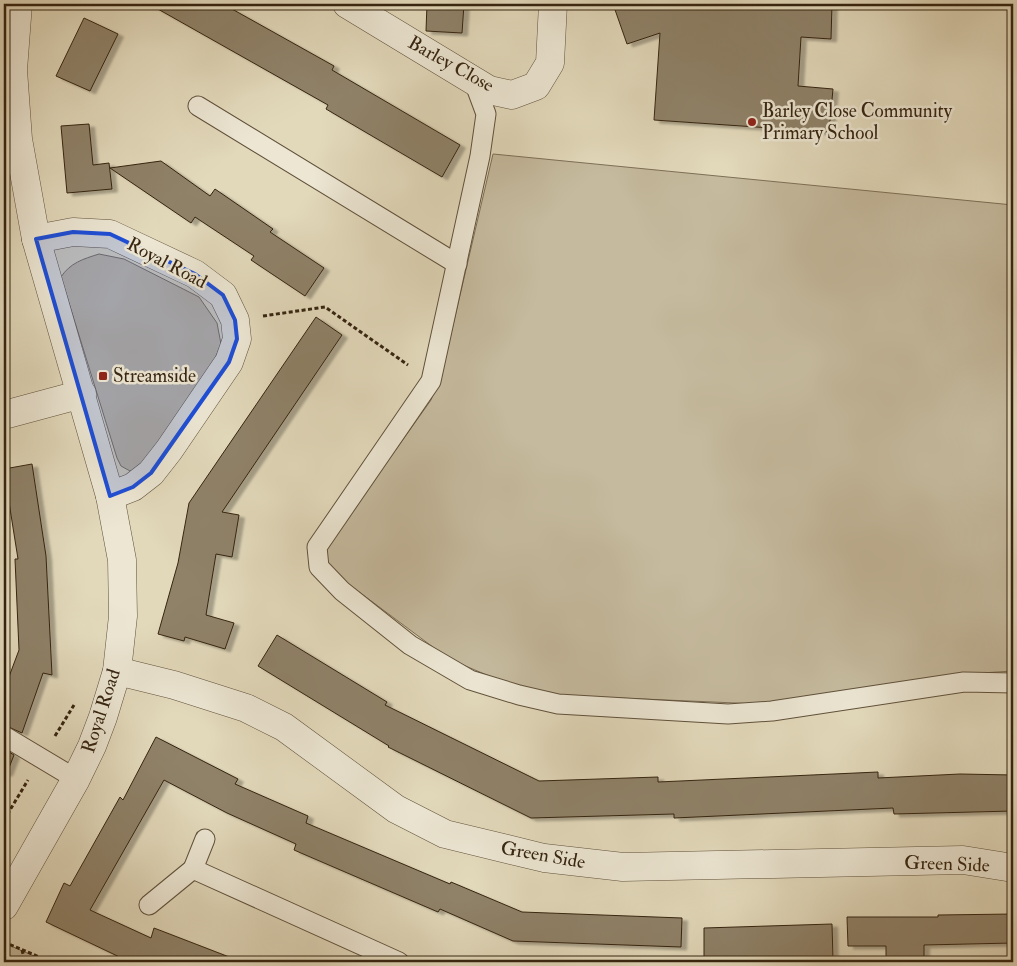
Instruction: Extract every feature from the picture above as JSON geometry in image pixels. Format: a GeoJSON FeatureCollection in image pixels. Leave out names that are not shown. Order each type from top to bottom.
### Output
{"type":"FeatureCollection","features":[{"type":"Feature","properties":{"kind":"street","name":"Royal Road"},"geometry":{"type":"LineString","coordinates":[[4,906],[76,779],[92,746],[117,671],[123,616],[122,560],[110,496],[36,239],[18,139],[13,70],[18,4]]}},
{"type":"Feature","properties":{"kind":"street","name":"Barley Close"},"geometry":{"type":"LineString","coordinates":[[347,4],[489,90],[512,95],[536,86],[550,63],[553,4]]}},
{"type":"Feature","properties":{"kind":"street","name":"Royal Road"},"geometry":{"type":"LineString","coordinates":[[36,239],[72,232],[110,234],[194,274],[224,294],[236,320],[237,339],[229,362],[169,450],[152,473],[133,487],[110,496]]}},
{"type":"Feature","properties":{"kind":"street"},"geometry":{"type":"LineString","coordinates":[[4,416],[82,394]]}},
{"type":"Feature","properties":{"kind":"street","name":"Green Side"},"geometry":{"type":"LineString","coordinates":[[117,671],[174,685],[246,708],[284,726],[396,809],[437,830],[445,834],[544,858],[623,867],[963,860],[1013,868]]}},
{"type":"Feature","properties":{"kind":"lane"},"geometry":{"type":"LineString","coordinates":[[473,79],[486,114],[480,156],[431,381],[317,547],[319,567],[342,590],[410,645],[470,680],[519,696],[558,704],[728,714],[772,711],[964,682],[1013,683]]}},
{"type":"Feature","properties":{"kind":"lane"},"geometry":{"type":"LineString","coordinates":[[198,106],[456,264]]}},
{"type":"Feature","properties":{"kind":"lane"},"geometry":{"type":"LineString","coordinates":[[4,736],[76,779]]}},
{"type":"Feature","properties":{"kind":"lane"},"geometry":{"type":"LineString","coordinates":[[149,905],[193,869],[205,839]]}},
{"type":"Feature","properties":{"kind":"lane"},"geometry":{"type":"LineString","coordinates":[[193,869],[399,962]]}},
{"type":"Feature","properties":{"kind":"path"},"geometry":{"type":"LineString","coordinates":[[236,320],[325,307],[431,381]]}},
{"type":"Feature","properties":{"kind":"path"},"geometry":{"type":"LineString","coordinates":[[4,820],[76,700]]}},
{"type":"Feature","properties":{"kind":"path"},"geometry":{"type":"LineString","coordinates":[[4,942],[51,962]]}},
{"type":"Feature","properties":{"kind":"path"},"geometry":{"type":"LineString","coordinates":[[22,950],[25,962]]}},
{"type":"Feature","properties":{"kind":"highlighted area"},"geometry":{"type":"Polygon","coordinates":[[[73,232],[110,234],[195,274],[223,295],[235,320],[237,339],[229,362],[151,473],[133,487],[110,496],[36,239],[73,232]]]}},
{"type":"Feature","properties":{"kind":"shaded area"},"geometry":{"type":"Polygon","coordinates":[[[493,154],[1013,205],[1013,671],[948,675],[759,704],[550,695],[501,681],[449,659],[343,580],[319,558],[431,400],[443,368],[493,154]]]}},
{"type":"Feature","properties":{"kind":"shaded area"},"geometry":{"type":"Polygon","coordinates":[[[99,254],[124,259],[199,297],[217,323],[221,344],[214,361],[145,464],[137,470],[130,471],[121,466],[117,458],[61,277],[73,265],[99,254]]]}},
{"type":"Feature","properties":{"kind":"shaded area"},"geometry":{"type":"Polygon","coordinates":[[[4,943],[48,962],[4,962],[4,943]]]}},
{"type":"Feature","properties":{"kind":"building"},"geometry":{"type":"Polygon","coordinates":[[[149,4],[223,4],[334,66],[332,70],[460,145],[442,177],[326,109],[328,105],[149,4]]]}},
{"type":"Feature","properties":{"kind":"building"},"geometry":{"type":"Polygon","coordinates":[[[427,4],[464,4],[462,33],[426,31],[427,4]]]}},
{"type":"Feature","properties":{"kind":"building"},"geometry":{"type":"Polygon","coordinates":[[[613,4],[832,4],[831,39],[801,37],[798,86],[833,89],[829,132],[654,120],[660,33],[627,44],[613,4]]]}},
{"type":"Feature","properties":{"kind":"building"},"geometry":{"type":"Polygon","coordinates":[[[84,18],[118,34],[90,91],[56,76],[84,18]]]}},
{"type":"Feature","properties":{"kind":"building"},"geometry":{"type":"Polygon","coordinates":[[[89,124],[93,165],[109,163],[112,189],[67,193],[61,126],[89,124]]]}},
{"type":"Feature","properties":{"kind":"building"},"geometry":{"type":"Polygon","coordinates":[[[161,161],[210,196],[215,189],[273,229],[270,232],[324,268],[305,296],[251,260],[254,256],[195,217],[191,223],[110,168],[161,161]]]}},
{"type":"Feature","properties":{"kind":"building"},"geometry":{"type":"Polygon","coordinates":[[[316,317],[342,335],[222,512],[239,515],[232,557],[216,554],[206,615],[234,623],[225,649],[185,637],[184,641],[158,634],[178,563],[189,503],[316,317]]]}},
{"type":"Feature","properties":{"kind":"building"},"geometry":{"type":"Polygon","coordinates":[[[32,464],[46,556],[52,675],[43,673],[22,733],[4,725],[4,690],[19,650],[15,559],[18,559],[8,496],[4,497],[4,469],[32,464]]]}},
{"type":"Feature","properties":{"kind":"building"},"geometry":{"type":"Polygon","coordinates":[[[277,635],[387,702],[385,705],[539,781],[658,777],[658,782],[878,772],[878,778],[960,774],[1013,775],[1013,811],[894,814],[893,808],[674,818],[674,814],[531,818],[388,747],[258,666],[277,635]]]}},
{"type":"Feature","properties":{"kind":"building"},"geometry":{"type":"Polygon","coordinates":[[[156,737],[238,779],[235,784],[308,816],[306,823],[450,884],[451,882],[522,912],[682,918],[681,947],[513,941],[440,909],[438,912],[294,850],[296,844],[227,813],[164,780],[90,910],[151,938],[154,928],[237,960],[237,962],[130,962],[46,922],[64,883],[70,886],[120,797],[123,800],[156,737]]]}},
{"type":"Feature","properties":{"kind":"building"},"geometry":{"type":"Polygon","coordinates":[[[4,749],[14,755],[7,773],[4,773],[4,749]]]}},
{"type":"Feature","properties":{"kind":"building"},"geometry":{"type":"Polygon","coordinates":[[[1013,914],[1013,943],[924,945],[924,962],[886,962],[886,946],[848,946],[847,917],[938,917],[938,915],[1013,914]]]}},
{"type":"Feature","properties":{"kind":"building"},"geometry":{"type":"Polygon","coordinates":[[[832,924],[833,960],[704,962],[704,928],[832,924]]]}},
{"type":"Feature","properties":{"kind":"place","name":"Barley Close Community Primary School"},"geometry":{"type":"Point","coordinates":[752,122]}},
{"type":"Feature","properties":{"kind":"place","name":"Streamside"},"geometry":{"type":"Point","coordinates":[103,376]}}]}
